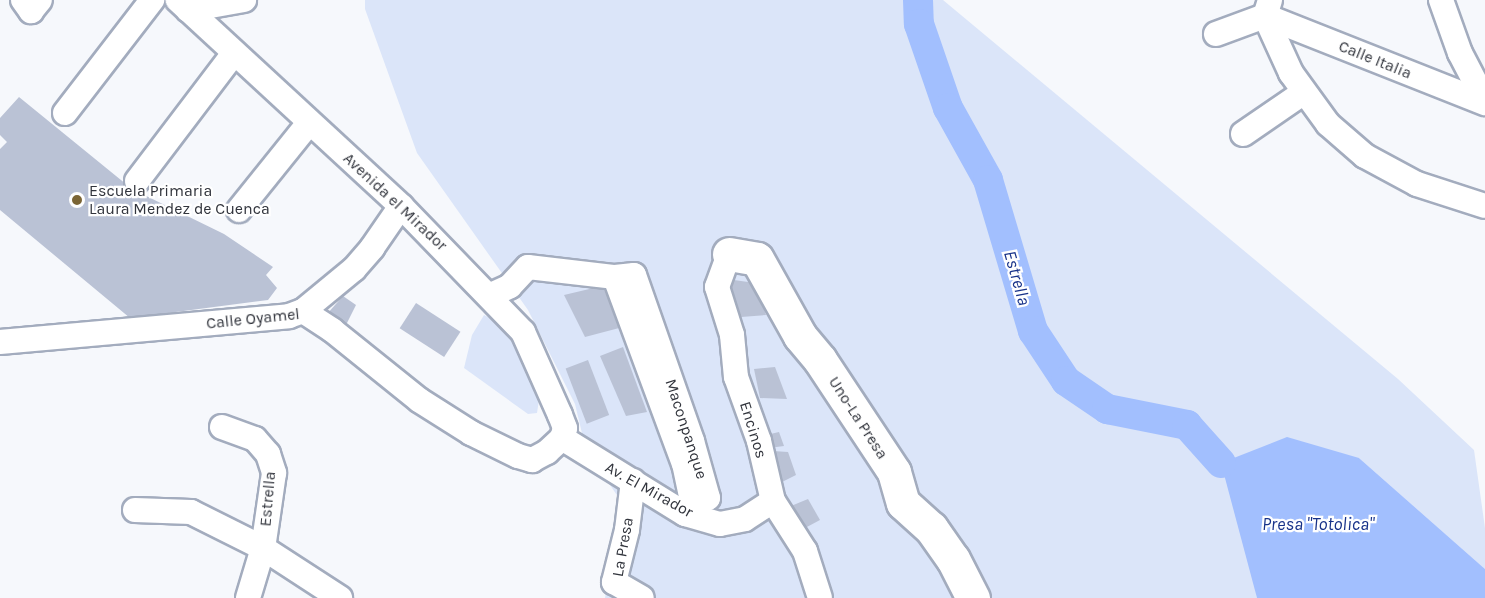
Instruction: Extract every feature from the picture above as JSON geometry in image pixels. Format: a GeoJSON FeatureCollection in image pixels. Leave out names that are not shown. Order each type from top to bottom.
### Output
{"type":"FeatureCollection","features":[{"type":"Feature","properties":{"kind":"highway","name":"Uno-La Presa"},"geometry":{"type":"LineString","coordinates":[[729,254],[757,259],[800,336],[820,360],[894,472],[903,503],[931,528],[953,559],[973,598]]}},
{"type":"Feature","properties":{"kind":"street"},"geometry":{"type":"LineString","coordinates":[[65,113],[152,0]]}},
{"type":"Feature","properties":{"kind":"street"},"geometry":{"type":"LineString","coordinates":[[183,5],[244,0]]}},
{"type":"Feature","properties":{"kind":"street"},"geometry":{"type":"LineString","coordinates":[[1441,0],[1460,53],[1485,102]]}},
{"type":"Feature","properties":{"kind":"street","name":"Avenida el Mirador"},"geometry":{"type":"LineString","coordinates":[[183,5],[401,206],[523,332],[560,415],[564,428],[562,438]]}},
{"type":"Feature","properties":{"kind":"street"},"geometry":{"type":"LineString","coordinates":[[1216,34],[1267,8],[1291,74],[1328,124],[1365,156],[1417,184],[1485,207]]}},
{"type":"Feature","properties":{"kind":"street","name":"Calle Italia"},"geometry":{"type":"LineString","coordinates":[[1267,8],[1485,102]]}},
{"type":"Feature","properties":{"kind":"street"},"geometry":{"type":"LineString","coordinates":[[137,181],[234,53]]}},
{"type":"Feature","properties":{"kind":"street"},"geometry":{"type":"LineString","coordinates":[[1243,134],[1304,92]]}},
{"type":"Feature","properties":{"kind":"street"},"geometry":{"type":"LineString","coordinates":[[239,210],[309,123]]}},
{"type":"Feature","properties":{"kind":"street"},"geometry":{"type":"LineString","coordinates":[[303,310],[354,269],[372,248],[401,206]]}},
{"type":"Feature","properties":{"kind":"street","name":"Encinos"},"geometry":{"type":"LineString","coordinates":[[729,254],[717,287],[732,335],[736,377],[759,441],[773,501],[805,551],[820,598]]}},
{"type":"Feature","properties":{"kind":"street"},"geometry":{"type":"LineString","coordinates":[[489,296],[510,286],[528,267],[615,277]]}},
{"type":"Feature","properties":{"kind":"street","name":"Maconpanque"},"geometry":{"type":"LineString","coordinates":[[634,276],[692,441],[708,498],[692,501],[684,464],[615,277],[634,276]]}},
{"type":"Feature","properties":{"kind":"street","name":"Calle Oyamel"},"geometry":{"type":"LineString","coordinates":[[0,342],[289,316],[303,310],[332,330],[418,400],[471,434],[518,456],[532,460],[547,452],[562,438]]}},
{"type":"Feature","properties":{"kind":"street","name":"Estrella"},"geometry":{"type":"LineString","coordinates":[[222,427],[255,439],[268,454],[274,473],[263,548],[248,598]]}},
{"type":"Feature","properties":{"kind":"street","name":"Av. El Mirador"},"geometry":{"type":"LineString","coordinates":[[562,438],[685,514],[720,524],[745,519],[773,501]]}},
{"type":"Feature","properties":{"kind":"street","name":"La Presa"},"geometry":{"type":"LineString","coordinates":[[633,482],[627,530],[614,582],[642,598]]}},
{"type":"Feature","properties":{"kind":"street"},"geometry":{"type":"LineString","coordinates":[[135,510],[191,512],[263,548],[340,598]]}},
{"type":"Feature","properties":{"kind":"shaded area"},"geometry":{"type":"Polygon","coordinates":[[[365,0],[943,0],[1398,379],[1474,450],[1485,528],[1485,569],[1359,458],[1250,564],[1257,598],[605,598],[623,504],[586,450],[575,404],[528,310],[417,153],[365,9],[365,0]]]}},
{"type":"Feature","properties":{"kind":"shaded area"},"geometry":{"type":"Polygon","coordinates":[[[484,315],[506,326],[533,373],[539,400],[537,413],[528,414],[464,368],[472,335],[484,315]]]}},
{"type":"Feature","properties":{"kind":"water","name":"Presa \"Totolica\""},"geometry":{"type":"Polygon","coordinates":[[[1287,437],[1359,458],[1485,569],[1485,598],[1257,598],[1221,463],[1287,437]]]}},
{"type":"Feature","properties":{"kind":"building","name":"Escuela Primaria Laura Mendez de Cuenca"},"geometry":{"type":"Polygon","coordinates":[[[19,97],[132,189],[224,234],[273,267],[266,275],[277,288],[268,300],[130,318],[0,210],[0,149],[7,142],[0,135],[0,118],[19,97]]]}},
{"type":"Feature","properties":{"kind":"building"},"geometry":{"type":"Polygon","coordinates":[[[727,279],[755,283],[766,315],[741,317],[727,279]]]}},
{"type":"Feature","properties":{"kind":"building"},"geometry":{"type":"Polygon","coordinates":[[[602,286],[623,327],[585,337],[564,295],[602,286]]]}},
{"type":"Feature","properties":{"kind":"building"},"geometry":{"type":"Polygon","coordinates":[[[343,296],[356,305],[345,327],[327,314],[343,296]]]}},
{"type":"Feature","properties":{"kind":"building"},"geometry":{"type":"Polygon","coordinates":[[[416,303],[460,332],[444,357],[400,328],[416,303]]]}},
{"type":"Feature","properties":{"kind":"building"},"geometry":{"type":"Polygon","coordinates":[[[623,347],[647,412],[626,416],[600,356],[623,347]]]}},
{"type":"Feature","properties":{"kind":"building"},"geometry":{"type":"Polygon","coordinates":[[[588,360],[609,415],[587,424],[566,369],[588,360]]]}},
{"type":"Feature","properties":{"kind":"building"},"geometry":{"type":"Polygon","coordinates":[[[775,367],[787,399],[760,398],[754,369],[775,367]]]}},
{"type":"Feature","properties":{"kind":"building"},"geometry":{"type":"Polygon","coordinates":[[[779,432],[784,446],[769,448],[766,435],[779,432]]]}},
{"type":"Feature","properties":{"kind":"building"},"geometry":{"type":"Polygon","coordinates":[[[773,451],[788,452],[796,475],[782,482],[773,451]]]}},
{"type":"Feature","properties":{"kind":"building"},"geometry":{"type":"Polygon","coordinates":[[[808,499],[820,520],[805,528],[791,506],[808,499]]]}},
{"type":"Feature","properties":{"kind":"waterway","name":"Estrella"},"geometry":{"type":"LineString","coordinates":[[918,0],[919,24],[948,108],[988,180],[1033,331],[1066,381],[1107,409],[1187,425],[1221,463]]}},
{"type":"Feature","properties":{"kind":"place","name":"Escuela Primaria Laura Mendez de Cuenca"},"geometry":{"type":"Point","coordinates":[77,200]}}]}
